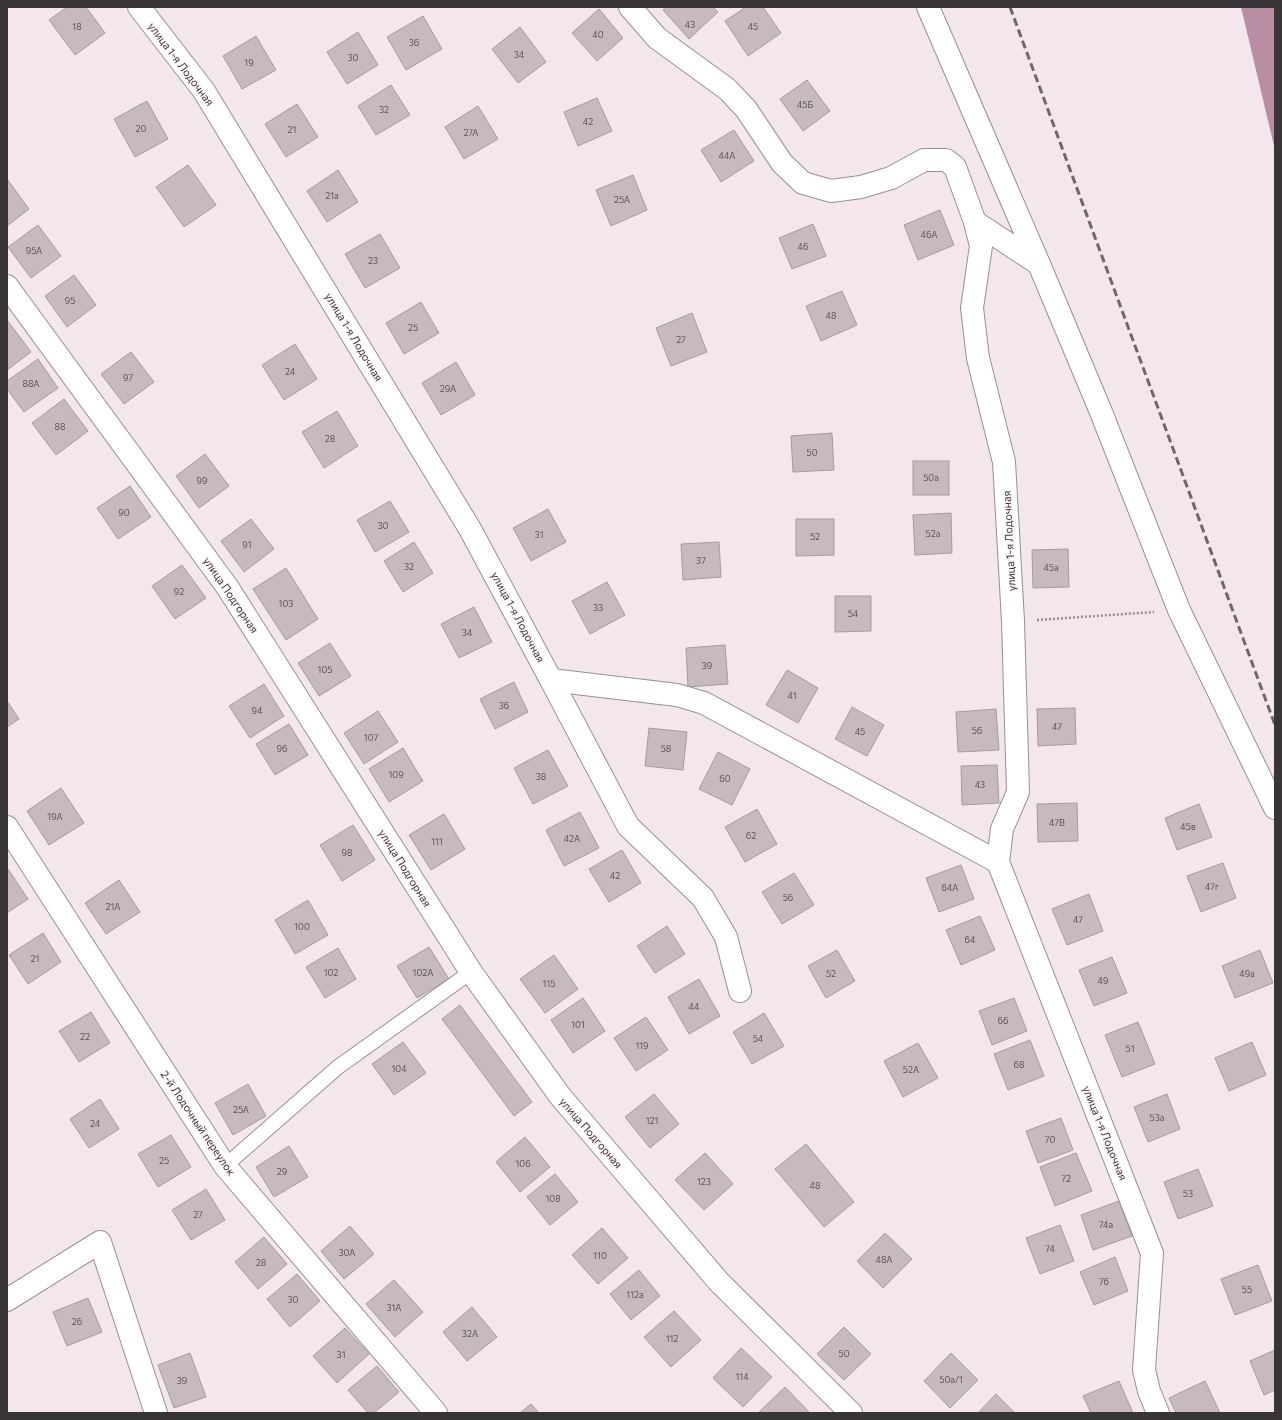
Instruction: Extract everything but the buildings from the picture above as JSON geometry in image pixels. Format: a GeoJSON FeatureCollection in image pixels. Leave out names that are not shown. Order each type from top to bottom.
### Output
{"type":"FeatureCollection","features":[{"type":"Feature","properties":{"kind":"street","name":"улица 1-я Лодочная"},"geometry":{"type":"LineString","coordinates":[[139,7],[204,91],[470,529],[628,826],[704,898],[726,937],[740,991]]}},
{"type":"Feature","properties":{"kind":"street","name":"улица 1-я Лодочная"},"geometry":{"type":"LineString","coordinates":[[630,7],[657,38],[727,89],[746,109],[782,163],[803,182],[831,191],[860,187],[891,178],[924,160],[946,160],[955,167],[975,222],[981,246],[972,308],[978,358],[1004,462],[1013,621],[1018,792],[1002,829],[998,862],[1152,1253],[1144,1370],[1149,1391],[1158,1413]]}},
{"type":"Feature","properties":{"kind":"street"},"geometry":{"type":"LineString","coordinates":[[928,7],[1101,412],[1179,610],[1275,808]]}},
{"type":"Feature","properties":{"kind":"street"},"geometry":{"type":"LineString","coordinates":[[975,222],[1039,264]]}},
{"type":"Feature","properties":{"kind":"street","name":"улица Подгорная"},"geometry":{"type":"LineString","coordinates":[[7,286],[228,588],[471,972],[560,1096],[719,1282],[851,1413]]}},
{"type":"Feature","properties":{"kind":"street"},"geometry":{"type":"LineString","coordinates":[[551,680],[677,695],[704,703],[998,862]]}},
{"type":"Feature","properties":{"kind":"street","name":"2-й Лодочный переулок"},"geometry":{"type":"LineString","coordinates":[[7,827],[225,1166],[436,1413]]}},
{"type":"Feature","properties":{"kind":"street"},"geometry":{"type":"LineString","coordinates":[[7,1300],[100,1242],[155,1412]]}},
{"type":"Feature","properties":{"kind":"lane"},"geometry":{"type":"LineString","coordinates":[[225,1166],[338,1067],[471,972]]}},
{"type":"Feature","properties":{"kind":"path"},"geometry":{"type":"LineString","coordinates":[[1013,621],[1179,610]]}},
{"type":"Feature","properties":{"kind":"shaded area"},"geometry":{"type":"Polygon","coordinates":[[[1241,7],[1275,7],[1275,150],[1241,7]]]}},
{"type":"Feature","properties":{"kind":"railway"},"geometry":{"type":"LineString","coordinates":[[1010,7],[1275,725]]}}]}
